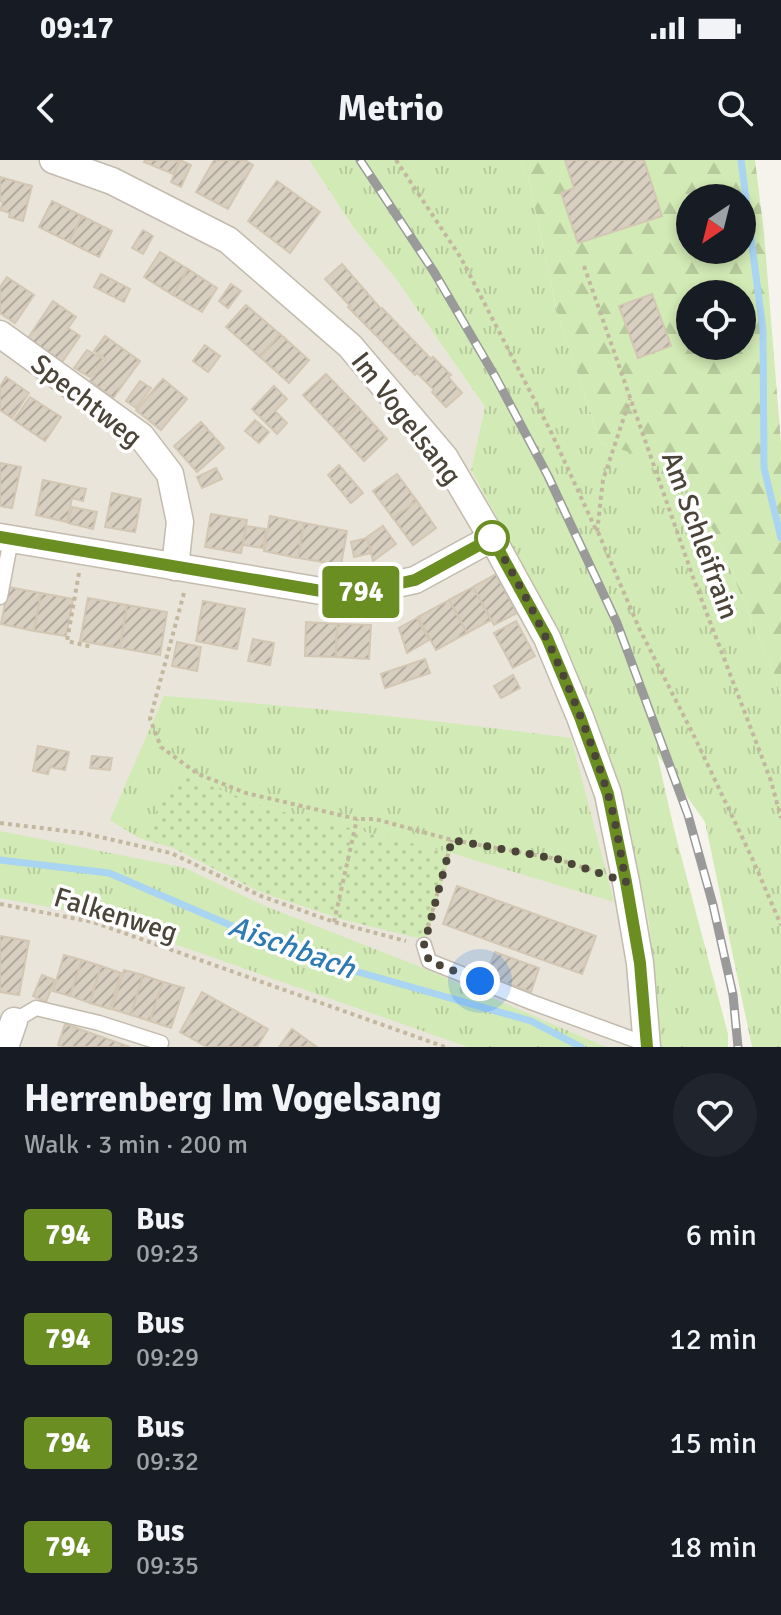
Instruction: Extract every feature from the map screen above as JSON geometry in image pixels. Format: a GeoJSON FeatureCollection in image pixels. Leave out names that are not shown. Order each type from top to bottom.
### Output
{"type":"FeatureCollection","features":[{"type":"Feature","properties":{"kind":"street","name":"Im Vogelsang"},"geometry":{"type":"LineString","coordinates":[[53,160],[112,181],[228,240],[350,346],[445,458],[547,638],[608,794],[640,963],[647,1045]]}},
{"type":"Feature","properties":{"kind":"street","name":"Spechtweg"},"geometry":{"type":"LineString","coordinates":[[0,334],[141,436],[170,474],[180,522],[183,568]]}},
{"type":"Feature","properties":{"kind":"street"},"geometry":{"type":"LineString","coordinates":[[5,538],[345,595],[415,580],[492,538]]}},
{"type":"Feature","properties":{"kind":"street"},"geometry":{"type":"LineString","coordinates":[[5,1047],[14,1021]]}},
{"type":"Feature","properties":{"kind":"lane"},"geometry":{"type":"LineString","coordinates":[[0,597],[5,538]]}},
{"type":"Feature","properties":{"kind":"lane"},"geometry":{"type":"LineString","coordinates":[[424,945],[429,961],[647,1045]]}},
{"type":"Feature","properties":{"kind":"lane"},"geometry":{"type":"LineString","coordinates":[[14,1021],[36,1008],[99,1023],[161,1043]]}},
{"type":"Feature","properties":{"kind":"path"},"geometry":{"type":"LineString","coordinates":[[396,160],[461,258],[551,432],[639,628],[695,738],[781,925]]}},
{"type":"Feature","properties":{"kind":"path","name":"Am Schleifrain"},"geometry":{"type":"LineString","coordinates":[[584,266],[694,580],[771,781],[781,818]]}},
{"type":"Feature","properties":{"kind":"path"},"geometry":{"type":"LineString","coordinates":[[597,532],[603,480],[631,397]]}},
{"type":"Feature","properties":{"kind":"path"},"geometry":{"type":"LineString","coordinates":[[82,551],[67,641],[92,647]]}},
{"type":"Feature","properties":{"kind":"path"},"geometry":{"type":"LineString","coordinates":[[183,568],[150,719],[161,747],[198,774],[246,793],[357,819],[375,819],[452,840],[557,859],[626,882]]}},
{"type":"Feature","properties":{"kind":"path"},"geometry":{"type":"LineString","coordinates":[[334,922],[357,819]]}},
{"type":"Feature","properties":{"kind":"path"},"geometry":{"type":"LineString","coordinates":[[0,823],[82,833],[171,853],[261,896],[334,922],[424,945],[452,840]]}},
{"type":"Feature","properties":{"kind":"path","name":"Falkenweg"},"geometry":{"type":"LineString","coordinates":[[0,904],[93,922],[445,1047]]}},
{"type":"Feature","properties":{"kind":"shaded area"},"geometry":{"type":"Polygon","coordinates":[[[0,160],[309,160],[353,227],[396,279],[485,407],[471,470],[553,621],[605,750],[649,923],[659,1047],[0,1047],[0,160]]]}},
{"type":"Feature","properties":{"kind":"green space"},"geometry":{"type":"Polygon","coordinates":[[[309,160],[519,160],[529,180],[558,316],[601,443],[671,465],[715,533],[781,697],[781,1047],[752,1047],[705,822],[657,754],[728,1034],[728,1047],[659,1047],[649,923],[605,750],[553,621],[471,470],[485,407],[396,279],[353,227],[309,160]]]}},
{"type":"Feature","properties":{"kind":"green space"},"geometry":{"type":"Polygon","coordinates":[[[519,160],[755,160],[781,443],[781,697],[715,533],[671,466],[601,443],[558,316],[529,180],[519,160]]]}},
{"type":"Feature","properties":{"kind":"green space"},"geometry":{"type":"Polygon","coordinates":[[[164,696],[368,714],[571,738],[614,902],[451,853],[264,807],[182,775],[139,838],[110,820],[164,696]]]}},
{"type":"Feature","properties":{"kind":"green space"},"geometry":{"type":"Polygon","coordinates":[[[181,774],[264,807],[451,853],[426,940],[344,920],[260,892],[173,848],[139,838],[181,774]]]}},
{"type":"Feature","properties":{"kind":"green space"},"geometry":{"type":"Polygon","coordinates":[[[0,831],[185,868],[265,906],[418,966],[606,1047],[468,1047],[126,927],[76,912],[0,898],[0,831]]]}},
{"type":"Feature","properties":{"kind":"building"},"geometry":{"type":"Polygon","coordinates":[[[145,160],[179,160],[173,174],[145,160]]]}},
{"type":"Feature","properties":{"kind":"building"},"geometry":{"type":"Polygon","coordinates":[[[180,160],[191,165],[181,187],[171,182],[180,160]]]}},
{"type":"Feature","properties":{"kind":"building"},"geometry":{"type":"Polygon","coordinates":[[[214,160],[245,160],[253,165],[228,209],[196,192],[214,160]]]}},
{"type":"Feature","properties":{"kind":"building"},"geometry":{"type":"Polygon","coordinates":[[[565,160],[644,160],[662,216],[578,243],[561,193],[574,188],[565,160]]]}},
{"type":"Feature","properties":{"kind":"building"},"geometry":{"type":"Polygon","coordinates":[[[0,177],[32,186],[23,221],[9,217],[10,213],[0,210],[3,202],[0,201],[0,177]]]}},
{"type":"Feature","properties":{"kind":"building"},"geometry":{"type":"Polygon","coordinates":[[[277,181],[320,212],[290,253],[248,221],[277,181]]]}},
{"type":"Feature","properties":{"kind":"building"},"geometry":{"type":"Polygon","coordinates":[[[52,201],[82,216],[69,242],[39,227],[52,201]]]}},
{"type":"Feature","properties":{"kind":"building"},"geometry":{"type":"Polygon","coordinates":[[[82,216],[112,231],[99,257],[69,242],[82,216]]]}},
{"type":"Feature","properties":{"kind":"building"},"geometry":{"type":"Polygon","coordinates":[[[143,230],[153,236],[143,254],[132,248],[143,230]]]}},
{"type":"Feature","properties":{"kind":"building"},"geometry":{"type":"Polygon","coordinates":[[[160,252],[188,269],[173,295],[144,277],[160,252]]]}},
{"type":"Feature","properties":{"kind":"building"},"geometry":{"type":"Polygon","coordinates":[[[342,264],[381,309],[451,375],[448,377],[462,393],[446,407],[432,392],[434,390],[417,373],[415,375],[348,307],[325,279],[342,264]]]}},
{"type":"Feature","properties":{"kind":"building"},"geometry":{"type":"Polygon","coordinates":[[[188,269],[217,288],[202,312],[173,295],[188,269]]]}},
{"type":"Feature","properties":{"kind":"building"},"geometry":{"type":"Polygon","coordinates":[[[101,274],[130,289],[124,302],[94,287],[101,274]]]}},
{"type":"Feature","properties":{"kind":"building"},"geometry":{"type":"Polygon","coordinates":[[[7,277],[34,295],[15,323],[0,313],[0,287],[7,277]]]}},
{"type":"Feature","properties":{"kind":"building"},"geometry":{"type":"Polygon","coordinates":[[[231,284],[241,291],[228,308],[219,301],[231,284]]]}},
{"type":"Feature","properties":{"kind":"building"},"geometry":{"type":"Polygon","coordinates":[[[652,294],[671,346],[638,358],[619,306],[652,294]]]}},
{"type":"Feature","properties":{"kind":"building"},"geometry":{"type":"Polygon","coordinates":[[[53,301],[76,317],[68,328],[80,336],[62,362],[28,338],[53,301]]]}},
{"type":"Feature","properties":{"kind":"building"},"geometry":{"type":"Polygon","coordinates":[[[246,305],[280,334],[260,357],[226,327],[246,305]]]}},
{"type":"Feature","properties":{"kind":"building"},"geometry":{"type":"Polygon","coordinates":[[[280,334],[309,360],[289,383],[260,357],[280,334]]]}},
{"type":"Feature","properties":{"kind":"building"},"geometry":{"type":"Polygon","coordinates":[[[105,336],[140,361],[113,398],[90,381],[106,359],[94,351],[105,336]]]}},
{"type":"Feature","properties":{"kind":"building"},"geometry":{"type":"Polygon","coordinates":[[[205,345],[220,356],[208,372],[193,361],[205,345]]]}},
{"type":"Feature","properties":{"kind":"building"},"geometry":{"type":"Polygon","coordinates":[[[87,350],[103,359],[90,377],[74,368],[87,350]]]}},
{"type":"Feature","properties":{"kind":"building"},"geometry":{"type":"Polygon","coordinates":[[[326,374],[358,407],[335,429],[303,395],[326,374]]]}},
{"type":"Feature","properties":{"kind":"building"},"geometry":{"type":"Polygon","coordinates":[[[6,377],[29,393],[12,418],[0,410],[0,387],[6,377]]]}},
{"type":"Feature","properties":{"kind":"building"},"geometry":{"type":"Polygon","coordinates":[[[163,379],[187,399],[161,430],[136,410],[163,379]]]}},
{"type":"Feature","properties":{"kind":"building"},"geometry":{"type":"Polygon","coordinates":[[[140,381],[151,388],[136,408],[126,401],[140,381]]]}},
{"type":"Feature","properties":{"kind":"building"},"geometry":{"type":"Polygon","coordinates":[[[274,386],[287,399],[275,411],[287,423],[277,434],[252,409],[274,386]]]}},
{"type":"Feature","properties":{"kind":"building"},"geometry":{"type":"Polygon","coordinates":[[[30,397],[61,417],[45,441],[14,420],[30,397]]]}},
{"type":"Feature","properties":{"kind":"building"},"geometry":{"type":"Polygon","coordinates":[[[358,407],[387,439],[364,461],[335,429],[358,407]]]}},
{"type":"Feature","properties":{"kind":"building"},"geometry":{"type":"Polygon","coordinates":[[[255,420],[269,432],[259,443],[245,431],[255,420]]]}},
{"type":"Feature","properties":{"kind":"building"},"geometry":{"type":"Polygon","coordinates":[[[201,422],[224,448],[197,472],[174,446],[201,422]]]}},
{"type":"Feature","properties":{"kind":"building"},"geometry":{"type":"Polygon","coordinates":[[[0,463],[21,467],[12,508],[0,506],[0,463]]]}},
{"type":"Feature","properties":{"kind":"building"},"geometry":{"type":"Polygon","coordinates":[[[339,465],[363,493],[351,503],[328,475],[339,465]]]}},
{"type":"Feature","properties":{"kind":"building"},"geometry":{"type":"Polygon","coordinates":[[[216,468],[222,479],[202,488],[197,477],[216,468]]]}},
{"type":"Feature","properties":{"kind":"building"},"geometry":{"type":"Polygon","coordinates":[[[397,474],[417,501],[393,518],[373,491],[397,474]]]}},
{"type":"Feature","properties":{"kind":"building"},"geometry":{"type":"Polygon","coordinates":[[[43,480],[86,489],[83,501],[72,498],[67,522],[36,515],[43,480]]]}},
{"type":"Feature","properties":{"kind":"building"},"geometry":{"type":"Polygon","coordinates":[[[112,493],[141,499],[135,532],[105,527],[112,493]]]}},
{"type":"Feature","properties":{"kind":"building"},"geometry":{"type":"Polygon","coordinates":[[[417,501],[436,528],[413,545],[393,518],[417,501]]]}},
{"type":"Feature","properties":{"kind":"building"},"geometry":{"type":"Polygon","coordinates":[[[72,507],[97,512],[93,529],[68,523],[72,507]]]}},
{"type":"Feature","properties":{"kind":"building"},"geometry":{"type":"Polygon","coordinates":[[[211,514],[247,520],[241,553],[205,547],[211,514]]]}},
{"type":"Feature","properties":{"kind":"building"},"geometry":{"type":"Polygon","coordinates":[[[270,516],[304,523],[298,558],[264,551],[270,516]]]}},
{"type":"Feature","properties":{"kind":"building"},"geometry":{"type":"Polygon","coordinates":[[[304,523],[347,531],[341,565],[298,558],[304,523]]]}},
{"type":"Feature","properties":{"kind":"building"},"geometry":{"type":"Polygon","coordinates":[[[246,526],[266,529],[263,548],[243,545],[246,526]]]}},
{"type":"Feature","properties":{"kind":"building"},"geometry":{"type":"Polygon","coordinates":[[[383,526],[396,544],[373,561],[367,537],[383,526]]]}},
{"type":"Feature","properties":{"kind":"building"},"geometry":{"type":"Polygon","coordinates":[[[367,538],[371,553],[354,557],[351,542],[367,538]]]}},
{"type":"Feature","properties":{"kind":"building"},"geometry":{"type":"Polygon","coordinates":[[[496,574],[517,613],[494,625],[473,587],[496,574]]]}},
{"type":"Feature","properties":{"kind":"building"},"geometry":{"type":"Polygon","coordinates":[[[8,587],[41,593],[34,631],[1,624],[8,587]]]}},
{"type":"Feature","properties":{"kind":"building"},"geometry":{"type":"Polygon","coordinates":[[[473,587],[491,620],[467,633],[449,600],[473,587]]]}},
{"type":"Feature","properties":{"kind":"building"},"geometry":{"type":"Polygon","coordinates":[[[41,593],[73,599],[66,636],[34,631],[41,593]]]}},
{"type":"Feature","properties":{"kind":"building"},"geometry":{"type":"Polygon","coordinates":[[[88,598],[127,605],[120,648],[80,641],[88,598]]]}},
{"type":"Feature","properties":{"kind":"building"},"geometry":{"type":"Polygon","coordinates":[[[449,600],[467,633],[436,650],[418,617],[449,600]]]}},
{"type":"Feature","properties":{"kind":"building"},"geometry":{"type":"Polygon","coordinates":[[[203,601],[245,609],[237,649],[196,641],[203,601]]]}},
{"type":"Feature","properties":{"kind":"building"},"geometry":{"type":"Polygon","coordinates":[[[127,605],[167,612],[160,655],[120,648],[127,605]]]}},
{"type":"Feature","properties":{"kind":"building"},"geometry":{"type":"Polygon","coordinates":[[[417,618],[429,640],[407,653],[399,628],[417,618]]]}},
{"type":"Feature","properties":{"kind":"building"},"geometry":{"type":"Polygon","coordinates":[[[516,621],[535,656],[513,668],[494,633],[516,621]]]}},
{"type":"Feature","properties":{"kind":"building"},"geometry":{"type":"Polygon","coordinates":[[[306,622],[337,624],[336,657],[305,656],[306,622]]]}},
{"type":"Feature","properties":{"kind":"building"},"geometry":{"type":"Polygon","coordinates":[[[337,624],[371,625],[369,659],[336,657],[337,624]]]}},
{"type":"Feature","properties":{"kind":"building"},"geometry":{"type":"Polygon","coordinates":[[[253,639],[274,643],[270,665],[248,661],[253,639]]]}},
{"type":"Feature","properties":{"kind":"building"},"geometry":{"type":"Polygon","coordinates":[[[177,642],[201,647],[197,671],[172,666],[177,642]]]}},
{"type":"Feature","properties":{"kind":"building"},"geometry":{"type":"Polygon","coordinates":[[[425,659],[430,673],[385,688],[381,674],[425,659]]]}},
{"type":"Feature","properties":{"kind":"building"},"geometry":{"type":"Polygon","coordinates":[[[513,675],[520,688],[501,698],[494,686],[513,675]]]}},
{"type":"Feature","properties":{"kind":"building"},"geometry":{"type":"Polygon","coordinates":[[[38,746],[69,752],[65,770],[50,767],[48,774],[33,771],[38,746]]]}},
{"type":"Feature","properties":{"kind":"building"},"geometry":{"type":"Polygon","coordinates":[[[92,756],[112,758],[110,770],[90,768],[92,756]]]}},
{"type":"Feature","properties":{"kind":"building"},"geometry":{"type":"Polygon","coordinates":[[[457,886],[596,936],[582,974],[443,924],[457,886]]]}},
{"type":"Feature","properties":{"kind":"building"},"geometry":{"type":"Polygon","coordinates":[[[0,936],[29,941],[19,995],[0,992],[0,936]]]}},
{"type":"Feature","properties":{"kind":"building"},"geometry":{"type":"Polygon","coordinates":[[[495,952],[539,968],[531,992],[486,976],[495,952]]]}},
{"type":"Feature","properties":{"kind":"building"},"geometry":{"type":"Polygon","coordinates":[[[64,955],[82,960],[70,996],[53,991],[64,955]]]}},
{"type":"Feature","properties":{"kind":"building"},"geometry":{"type":"Polygon","coordinates":[[[82,960],[101,966],[90,1003],[70,996],[82,960]]]}},
{"type":"Feature","properties":{"kind":"building"},"geometry":{"type":"Polygon","coordinates":[[[101,966],[121,973],[110,1009],[90,1003],[101,966]]]}},
{"type":"Feature","properties":{"kind":"building"},"geometry":{"type":"Polygon","coordinates":[[[124,970],[143,975],[131,1015],[112,1009],[124,970]]]}},
{"type":"Feature","properties":{"kind":"building"},"geometry":{"type":"Polygon","coordinates":[[[42,975],[55,980],[46,1002],[33,996],[42,975]]]}},
{"type":"Feature","properties":{"kind":"building"},"geometry":{"type":"Polygon","coordinates":[[[143,975],[163,982],[150,1021],[131,1015],[143,975]]]}},
{"type":"Feature","properties":{"kind":"building"},"geometry":{"type":"Polygon","coordinates":[[[163,982],[184,988],[171,1028],[150,1021],[163,982]]]}},
{"type":"Feature","properties":{"kind":"building"},"geometry":{"type":"Polygon","coordinates":[[[202,992],[268,1029],[257,1047],[207,1047],[180,1032],[202,992]]]}},
{"type":"Feature","properties":{"kind":"building"},"geometry":{"type":"Polygon","coordinates":[[[65,1024],[130,1047],[58,1045],[65,1024]]]}},
{"type":"Feature","properties":{"kind":"building"},"geometry":{"type":"Polygon","coordinates":[[[292,1029],[317,1047],[279,1047],[292,1029]]]}},
{"type":"Feature","properties":{"kind":"waterway","name":"Aischbach"},"geometry":{"type":"LineString","coordinates":[[741,160],[763,330],[764,468],[781,538]]}},
{"type":"Feature","properties":{"kind":"waterway","name":"Aischbach"},"geometry":{"type":"LineString","coordinates":[[0,860],[109,873],[302,956],[531,1021],[581,1047]]}},
{"type":"Feature","properties":{"kind":"railway"},"geometry":{"type":"LineString","coordinates":[[360,160],[434,272],[496,378],[548,476],[617,623],[688,815],[713,905],[733,995],[738,1047]]}},
{"type":"Feature","properties":{"kind":"bus line","name":"794"},"geometry":{"type":"LineString","coordinates":[[0,537],[345,595],[415,580],[492,538],[547,638],[608,794],[640,963],[647,1047]]}},
{"type":"Feature","properties":{"kind":"route"},"geometry":{"type":"LineString","coordinates":[[480,981],[429,961],[424,945],[452,840],[557,859],[626,882],[608,794],[580,717],[547,638],[492,538]]}}]}
